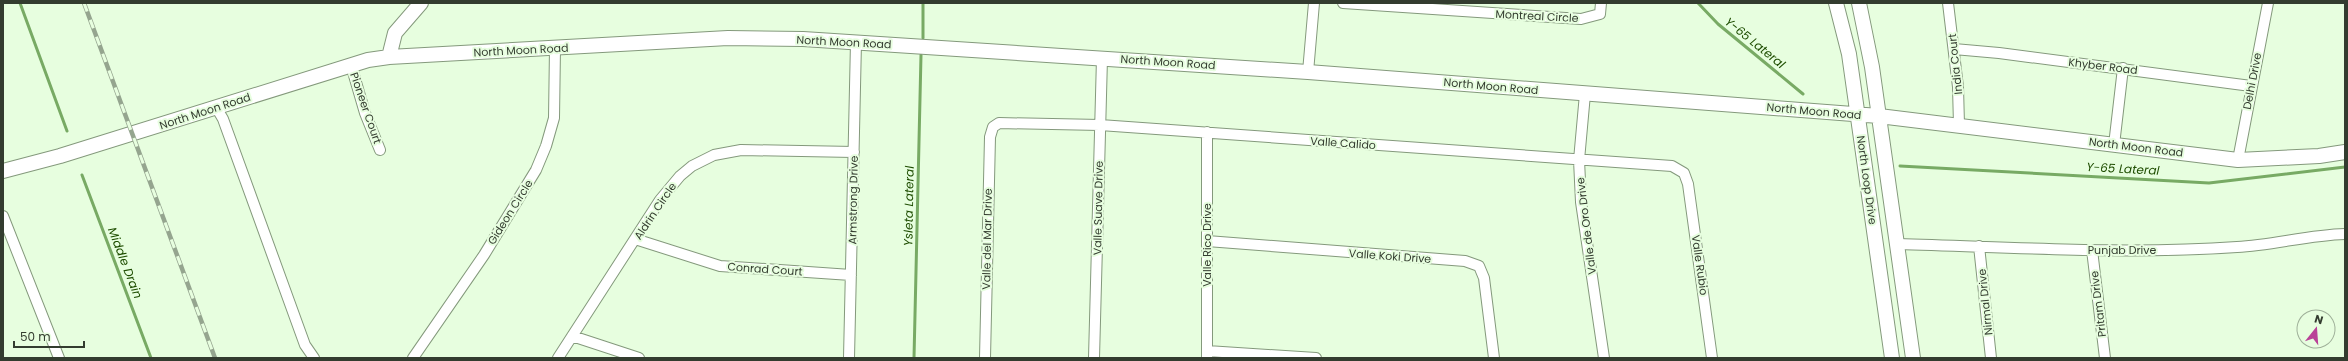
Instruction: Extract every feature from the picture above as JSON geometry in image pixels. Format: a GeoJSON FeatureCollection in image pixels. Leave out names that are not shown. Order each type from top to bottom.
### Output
{"type":"FeatureCollection","features":[{"type":"Feature","properties":{"kind":"street"},"geometry":{"type":"LineString","coordinates":[[390,57],[395,33],[421,3]]}},
{"type":"Feature","properties":{"kind":"street"},"geometry":{"type":"LineString","coordinates":[[1308,72],[1314,3]]}},
{"type":"Feature","properties":{"kind":"street","name":"Montreal Circle"},"geometry":{"type":"LineString","coordinates":[[1342,3],[1581,19],[1600,14],[1601,3]]}},
{"type":"Feature","properties":{"kind":"street","name":"North Loop Drive"},"geometry":{"type":"LineString","coordinates":[[1836,3],[1848,54],[1858,115],[1892,358]]}},
{"type":"Feature","properties":{"kind":"street","name":"North Loop Drive"},"geometry":{"type":"LineString","coordinates":[[1859,3],[1872,67],[1913,358]]}},
{"type":"Feature","properties":{"kind":"street","name":"India Court"},"geometry":{"type":"LineString","coordinates":[[1948,3],[1954,49],[1959,125]]}},
{"type":"Feature","properties":{"kind":"street","name":"Delhi Drive"},"geometry":{"type":"LineString","coordinates":[[2238,160],[2268,3]]}},
{"type":"Feature","properties":{"kind":"street","name":"North Moon Road"},"geometry":{"type":"LineString","coordinates":[[3,171],[53,158],[351,65],[390,57],[728,38],[856,42],[1102,58],[1308,72],[1878,116],[2238,160],[2319,156],[2345,152]]}},
{"type":"Feature","properties":{"kind":"street","name":"Armstrong Drive"},"geometry":{"type":"LineString","coordinates":[[849,358],[856,42]]}},
{"type":"Feature","properties":{"kind":"street","name":"Gideon Circle"},"geometry":{"type":"LineString","coordinates":[[414,358],[484,255],[536,170],[546,146],[554,118],[554,48]]}},
{"type":"Feature","properties":{"kind":"street","name":"Khyber Road"},"geometry":{"type":"LineString","coordinates":[[1954,49],[1999,52],[2251,86]]}},
{"type":"Feature","properties":{"kind":"street","name":"Valle Suave Drive"},"geometry":{"type":"LineString","coordinates":[[1094,358],[1102,58]]}},
{"type":"Feature","properties":{"kind":"street","name":"Pioneer Court"},"geometry":{"type":"LineString","coordinates":[[351,65],[365,113],[380,150]]}},
{"type":"Feature","properties":{"kind":"street"},"geometry":{"type":"LineString","coordinates":[[2114,144],[2123,68]]}},
{"type":"Feature","properties":{"kind":"street","name":"Valle de Oro Drive"},"geometry":{"type":"LineString","coordinates":[[1585,94],[1579,160],[1581,202],[1604,358]]}},
{"type":"Feature","properties":{"kind":"street"},"geometry":{"type":"LineString","coordinates":[[216,107],[223,119],[305,345],[314,358]]}},
{"type":"Feature","properties":{"kind":"street","name":"Valle Calido"},"geometry":{"type":"LineString","coordinates":[[1000,123],[1100,125],[1207,132],[1672,166],[1684,173]]}},
{"type":"Feature","properties":{"kind":"street","name":"Valle del Mar Drive"},"geometry":{"type":"LineString","coordinates":[[985,358],[990,137],[994,128],[1000,123]]}},
{"type":"Feature","properties":{"kind":"street","name":"Valle Rico Drive"},"geometry":{"type":"LineString","coordinates":[[1207,132],[1207,354]]}},
{"type":"Feature","properties":{"kind":"street","name":"Aldrin Circle"},"geometry":{"type":"LineString","coordinates":[[558,358],[660,200],[680,176],[692,166],[714,155],[740,150],[854,152]]}},
{"type":"Feature","properties":{"kind":"street","name":"Valle Rubio"},"geometry":{"type":"LineString","coordinates":[[1684,173],[1688,184],[1712,358]]}},
{"type":"Feature","properties":{"kind":"street"},"geometry":{"type":"LineString","coordinates":[[3,216],[59,358]]}},
{"type":"Feature","properties":{"kind":"street","name":"Punjab Drive"},"geometry":{"type":"LineString","coordinates":[[1898,244],[2092,250],[2238,247],[2345,234]]}},
{"type":"Feature","properties":{"kind":"street","name":"Conrad Court"},"geometry":{"type":"LineString","coordinates":[[636,239],[720,266],[851,275]]}},
{"type":"Feature","properties":{"kind":"street","name":"Valle Koki Drive"},"geometry":{"type":"LineString","coordinates":[[1206,242],[1465,262],[1479,266],[1484,278],[1494,358]]}},
{"type":"Feature","properties":{"kind":"street","name":"Nirmal Drive"},"geometry":{"type":"LineString","coordinates":[[1979,246],[1991,358]]}},
{"type":"Feature","properties":{"kind":"street","name":"Pritam Drive"},"geometry":{"type":"LineString","coordinates":[[2092,250],[2104,358]]}},
{"type":"Feature","properties":{"kind":"street"},"geometry":{"type":"LineString","coordinates":[[572,336],[640,358]]}},
{"type":"Feature","properties":{"kind":"street"},"geometry":{"type":"LineString","coordinates":[[1207,354],[1316,358]]}},
{"type":"Feature","properties":{"kind":"waterway","name":"Middle Drain"},"geometry":{"type":"LineString","coordinates":[[20,3],[67,131]]}},
{"type":"Feature","properties":{"kind":"waterway","name":"Ysleta Lateral"},"geometry":{"type":"LineString","coordinates":[[923,3],[923,38]]}},
{"type":"Feature","properties":{"kind":"waterway","name":"Y-65 Lateral"},"geometry":{"type":"LineString","coordinates":[[1698,3],[1718,24],[1803,94]]}},
{"type":"Feature","properties":{"kind":"waterway","name":"Ysleta Lateral"},"geometry":{"type":"LineString","coordinates":[[914,358],[921,55]]}},
{"type":"Feature","properties":{"kind":"waterway","name":"Y-65 Lateral"},"geometry":{"type":"LineString","coordinates":[[1900,166],[2209,183],[2345,167]]}},
{"type":"Feature","properties":{"kind":"waterway","name":"Middle Drain"},"geometry":{"type":"LineString","coordinates":[[82,175],[151,358]]}},
{"type":"Feature","properties":{"kind":"railway"},"geometry":{"type":"LineString","coordinates":[[84,3],[215,358]]}}]}
